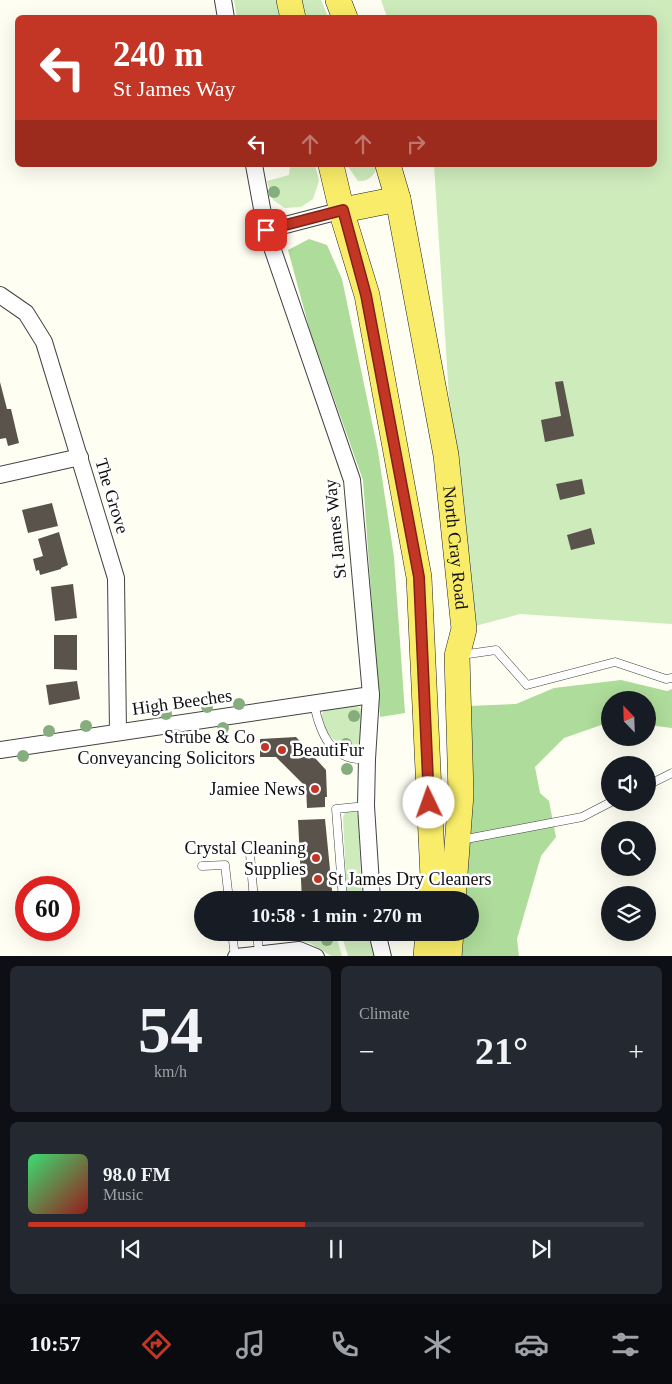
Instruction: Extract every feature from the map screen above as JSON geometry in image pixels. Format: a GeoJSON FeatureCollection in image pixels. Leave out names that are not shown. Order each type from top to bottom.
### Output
{"type":"FeatureCollection","features":[{"type":"Feature","properties":{"kind":"main road"},"geometry":{"type":"LineString","coordinates":[[289,0],[293,15]]}},
{"type":"Feature","properties":{"kind":"main road"},"geometry":{"type":"LineString","coordinates":[[338,0],[344,15]]}},
{"type":"Feature","properties":{"kind":"main road"},"geometry":{"type":"LineString","coordinates":[[332,167],[366,295],[419,577],[433,878],[432,891]]}},
{"type":"Feature","properties":{"kind":"main road","name":"North Cray Road"},"geometry":{"type":"LineString","coordinates":[[389,167],[398,199],[446,455],[464,629],[457,656],[461,794],[454,891]]}},
{"type":"Feature","properties":{"kind":"main road"},"geometry":{"type":"LineString","coordinates":[[343,210],[398,199]]}},
{"type":"Feature","properties":{"kind":"main road"},"geometry":{"type":"LineString","coordinates":[[426,956],[427,941]]}},
{"type":"Feature","properties":{"kind":"main road"},"geometry":{"type":"LineString","coordinates":[[449,956],[450,941]]}},
{"type":"Feature","properties":{"kind":"street"},"geometry":{"type":"LineString","coordinates":[[223,0],[226,15]]}},
{"type":"Feature","properties":{"kind":"street","name":"St James Way"},"geometry":{"type":"LineString","coordinates":[[254,167],[266,230],[352,480],[371,695],[366,806],[371,891]]}},
{"type":"Feature","properties":{"kind":"street"},"geometry":{"type":"LineString","coordinates":[[266,230],[343,210]]}},
{"type":"Feature","properties":{"kind":"street","name":"The Grove"},"geometry":{"type":"LineString","coordinates":[[0,295],[26,313],[44,342],[116,578],[118,732]]}},
{"type":"Feature","properties":{"kind":"street"},"geometry":{"type":"LineString","coordinates":[[0,476],[80,457]]}},
{"type":"Feature","properties":{"kind":"street","name":"High Beeches"},"geometry":{"type":"LineString","coordinates":[[0,750],[371,695]]}},
{"type":"Feature","properties":{"kind":"street"},"geometry":{"type":"LineString","coordinates":[[379,941],[383,956]]}},
{"type":"Feature","properties":{"kind":"street"},"geometry":{"type":"LineString","coordinates":[[235,956],[299,950],[316,956]]}},
{"type":"Feature","properties":{"kind":"lane"},"geometry":{"type":"LineString","coordinates":[[457,656],[496,650],[527,685],[615,662],[666,679],[672,678]]}},
{"type":"Feature","properties":{"kind":"lane"},"geometry":{"type":"LineString","coordinates":[[314,704],[318,725],[327,741],[339,753],[357,760],[367,759]]}},
{"type":"Feature","properties":{"kind":"lane"},"geometry":{"type":"LineString","coordinates":[[656,781],[672,773]]}},
{"type":"Feature","properties":{"kind":"lane"},"geometry":{"type":"LineString","coordinates":[[342,891],[336,809],[366,806]]}},
{"type":"Feature","properties":{"kind":"lane"},"geometry":{"type":"LineString","coordinates":[[457,841],[582,817],[601,808]]}},
{"type":"Feature","properties":{"kind":"lane"},"geometry":{"type":"LineString","coordinates":[[250,854],[253,891]]}},
{"type":"Feature","properties":{"kind":"lane"},"geometry":{"type":"LineString","coordinates":[[202,866],[225,865],[228,891]]}},
{"type":"Feature","properties":{"kind":"lane"},"geometry":{"type":"LineString","coordinates":[[233,941],[235,956]]}},
{"type":"Feature","properties":{"kind":"lane"},"geometry":{"type":"LineString","coordinates":[[258,941],[259,954]]}},
{"type":"Feature","properties":{"kind":"green space"},"geometry":{"type":"Polygon","coordinates":[[[234,0],[276,0],[280,15],[237,15],[234,0]]]}},
{"type":"Feature","properties":{"kind":"green space"},"geometry":{"type":"Polygon","coordinates":[[[299,0],[321,0],[327,15],[303,15],[299,0]]]}},
{"type":"Feature","properties":{"kind":"green space"},"geometry":{"type":"Polygon","coordinates":[[[381,0],[672,0],[672,624],[520,614],[464,629],[434,167],[657,167],[657,15],[386,15],[381,0]]]}},
{"type":"Feature","properties":{"kind":"green space"},"geometry":{"type":"Polygon","coordinates":[[[290,167],[316,167],[319,181],[313,199],[301,207],[285,208],[273,200],[267,181],[289,175],[290,167]]]}},
{"type":"Feature","properties":{"kind":"green space"},"geometry":{"type":"Polygon","coordinates":[[[348,167],[378,167],[371,177],[358,181],[348,167]]]}},
{"type":"Feature","properties":{"kind":"green space"},"geometry":{"type":"Polygon","coordinates":[[[309,239],[327,245],[342,279],[378,451],[394,557],[405,713],[380,717],[363,480],[310,331],[288,250],[309,239]]]}},
{"type":"Feature","properties":{"kind":"green space"},"geometry":{"type":"Polygon","coordinates":[[[621,680],[667,691],[672,689],[672,728],[656,726],[656,691],[601,691],[601,725],[564,738],[535,767],[540,793],[549,801],[556,837],[541,856],[517,939],[519,956],[460,956],[461,941],[479,941],[479,891],[466,891],[473,781],[469,706],[516,704],[554,688],[621,680]]]}},
{"type":"Feature","properties":{"kind":"green space"},"geometry":{"type":"Polygon","coordinates":[[[353,704],[363,710],[363,747],[359,752],[344,750],[328,734],[321,716],[324,710],[353,704]]]}},
{"type":"Feature","properties":{"kind":"green space"},"geometry":{"type":"Polygon","coordinates":[[[350,811],[356,812],[358,816],[362,891],[347,891],[343,817],[345,813],[350,811]]]}},
{"type":"Feature","properties":{"kind":"green space"},"geometry":{"type":"Polygon","coordinates":[[[292,941],[337,941],[342,956],[331,956],[310,943],[292,941]]]}},
{"type":"Feature","properties":{"kind":"green space"},"geometry":{"type":"Polygon","coordinates":[[[343,941],[370,941],[375,956],[348,956],[343,941]]]}},
{"type":"Feature","properties":{"kind":"building"},"geometry":{"type":"Polygon","coordinates":[[[563,381],[574,436],[545,442],[541,420],[561,416],[555,382],[563,381]]]}},
{"type":"Feature","properties":{"kind":"building"},"geometry":{"type":"Polygon","coordinates":[[[0,382],[7,409],[11,409],[19,443],[8,446],[6,438],[0,439],[0,382]]]}},
{"type":"Feature","properties":{"kind":"building"},"geometry":{"type":"Polygon","coordinates":[[[582,479],[585,494],[560,500],[556,484],[582,479]]]}},
{"type":"Feature","properties":{"kind":"building"},"geometry":{"type":"Polygon","coordinates":[[[52,503],[58,526],[28,533],[22,510],[52,503]]]}},
{"type":"Feature","properties":{"kind":"building"},"geometry":{"type":"Polygon","coordinates":[[[591,528],[595,544],[571,550],[567,535],[591,528]]]}},
{"type":"Feature","properties":{"kind":"building"},"geometry":{"type":"Polygon","coordinates":[[[59,532],[68,565],[40,575],[39,570],[36,571],[33,559],[43,556],[38,539],[59,532]]]}},
{"type":"Feature","properties":{"kind":"building"},"geometry":{"type":"Polygon","coordinates":[[[73,584],[77,618],[55,621],[51,587],[73,584]]]}},
{"type":"Feature","properties":{"kind":"building"},"geometry":{"type":"Polygon","coordinates":[[[54,635],[77,635],[77,670],[54,669],[54,635]]]}},
{"type":"Feature","properties":{"kind":"building"},"geometry":{"type":"Polygon","coordinates":[[[77,681],[80,699],[49,705],[46,685],[77,681]]]}},
{"type":"Feature","properties":{"kind":"building"},"geometry":{"type":"Polygon","coordinates":[[[296,737],[326,770],[327,797],[325,797],[325,807],[307,808],[306,787],[276,757],[260,757],[260,739],[296,737]]]}},
{"type":"Feature","properties":{"kind":"building"},"geometry":{"type":"Polygon","coordinates":[[[325,819],[332,891],[302,891],[298,820],[325,819]]]}},
{"type":"Feature","properties":{"kind":"place","name":"Strube & Co Conveyancing Solicitors"},"geometry":{"type":"Point","coordinates":[265,747]}},
{"type":"Feature","properties":{"kind":"place","name":"BeautiFur"},"geometry":{"type":"Point","coordinates":[282,750]}},
{"type":"Feature","properties":{"kind":"place","name":"Jamiee News"},"geometry":{"type":"Point","coordinates":[315,789]}},
{"type":"Feature","properties":{"kind":"place","name":"Crystal Cleaning Supplies"},"geometry":{"type":"Point","coordinates":[316,858]}},
{"type":"Feature","properties":{"kind":"place","name":"St James Dry Cleaners"},"geometry":{"type":"Point","coordinates":[318,879]}},
{"type":"Feature","properties":{"kind":"route"},"geometry":{"type":"LineString","coordinates":[[266,230],[343,210],[344,220],[366,295],[419,577],[429,803]]}}]}
